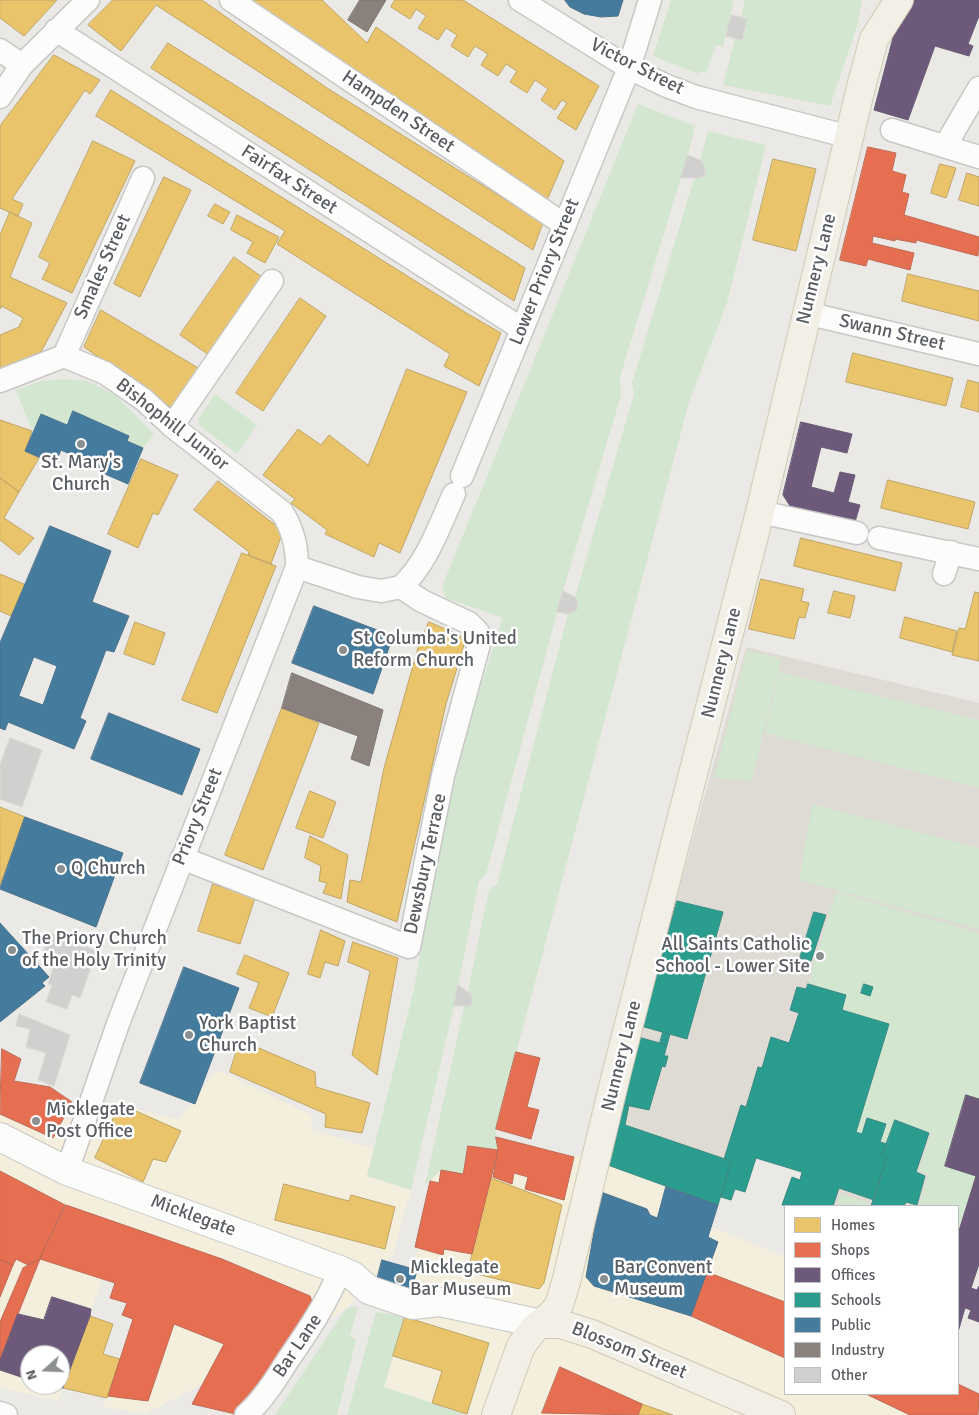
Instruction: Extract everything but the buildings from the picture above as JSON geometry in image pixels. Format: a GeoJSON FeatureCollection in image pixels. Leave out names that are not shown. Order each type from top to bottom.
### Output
{"type":"FeatureCollection","features":[{"type":"Feature","properties":{"kind":"main road"},"geometry":{"type":"LineString","coordinates":[[873,0],[874,39]]}},
{"type":"Feature","properties":{"kind":"main road","name":"Nunnery Lane"},"geometry":{"type":"LineString","coordinates":[[496,1415],[521,1346],[534,1329],[559,1305],[566,1282],[617,1071],[760,512],[806,313],[874,39],[899,0]]}},
{"type":"Feature","properties":{"kind":"main road","name":"Blossom Street"},"geometry":{"type":"LineString","coordinates":[[541,1324],[560,1324],[585,1332],[781,1415]]}},
{"type":"Feature","properties":{"kind":"street"},"geometry":{"type":"LineString","coordinates":[[0,97],[22,65],[88,0]]}},
{"type":"Feature","properties":{"kind":"street","name":"Hampden Street"},"geometry":{"type":"LineString","coordinates":[[231,0],[565,224]]}},
{"type":"Feature","properties":{"kind":"street","name":"Victor Street"},"geometry":{"type":"LineString","coordinates":[[520,0],[629,68],[667,86],[696,97],[850,138]]}},
{"type":"Feature","properties":{"kind":"street","name":"Lower Priory Street"},"geometry":{"type":"LineString","coordinates":[[401,587],[414,575],[424,559],[458,485],[629,68],[650,0]]}},
{"type":"Feature","properties":{"kind":"street","name":"Fairfax Street"},"geometry":{"type":"LineString","coordinates":[[56,30],[522,329]]}},
{"type":"Feature","properties":{"kind":"street"},"geometry":{"type":"LineString","coordinates":[[0,50],[22,65]]}},
{"type":"Feature","properties":{"kind":"street"},"geometry":{"type":"LineString","coordinates":[[945,146],[976,101]]}},
{"type":"Feature","properties":{"kind":"street"},"geometry":{"type":"LineString","coordinates":[[892,130],[974,155]]}},
{"type":"Feature","properties":{"kind":"street","name":"Smales Street"},"geometry":{"type":"LineString","coordinates":[[64,356],[143,178]]}},
{"type":"Feature","properties":{"kind":"street"},"geometry":{"type":"LineString","coordinates":[[172,426],[272,281]]}},
{"type":"Feature","properties":{"kind":"street","name":"Swann Street"},"geometry":{"type":"LineString","coordinates":[[806,313],[979,354]]}},
{"type":"Feature","properties":{"kind":"street"},"geometry":{"type":"LineString","coordinates":[[0,381],[64,356]]}},
{"type":"Feature","properties":{"kind":"street","name":"Bishophill Junior"},"geometry":{"type":"LineString","coordinates":[[64,356],[105,373],[144,400],[172,426],[282,512],[293,535],[297,549],[297,567]]}},
{"type":"Feature","properties":{"kind":"street"},"geometry":{"type":"LineString","coordinates":[[760,512],[857,533]]}},
{"type":"Feature","properties":{"kind":"street"},"geometry":{"type":"LineString","coordinates":[[879,538],[979,559]]}},
{"type":"Feature","properties":{"kind":"street"},"geometry":{"type":"LineString","coordinates":[[944,574],[950,552]]}},
{"type":"Feature","properties":{"kind":"street"},"geometry":{"type":"LineString","coordinates":[[297,567],[358,587],[381,590],[401,587]]}},
{"type":"Feature","properties":{"kind":"street","name":"Priory Street"},"geometry":{"type":"LineString","coordinates":[[67,1172],[119,1021],[297,567]]}},
{"type":"Feature","properties":{"kind":"street","name":"Dewsbury Terrace"},"geometry":{"type":"LineString","coordinates":[[182,858],[409,946],[443,776],[479,644],[478,632],[469,623],[422,601],[401,587]]}},
{"type":"Feature","properties":{"kind":"street","name":"Micklegate"},"geometry":{"type":"LineString","coordinates":[[0,1137],[67,1172],[347,1273],[369,1290],[384,1295]]}},
{"type":"Feature","properties":{"kind":"street","name":"Bar Lane"},"geometry":{"type":"LineString","coordinates":[[246,1415],[255,1408],[347,1273]]}},
{"type":"Feature","properties":{"kind":"street","name":"Blossom Street"},"geometry":{"type":"LineString","coordinates":[[384,1295],[413,1305],[440,1302],[541,1324]]}},
{"type":"Feature","properties":{"kind":"street"},"geometry":{"type":"LineString","coordinates":[[0,1413],[6,1415]]}},
{"type":"Feature","properties":{"kind":"shaded area","name":"All Saints Catholic School - Lower Site"},"geometry":{"type":"Polygon","coordinates":[[[746,647],[979,703],[979,1099],[966,1096],[945,1165],[976,1176],[959,1231],[959,1205],[782,1205],[792,1177],[800,1180],[802,1173],[756,1158],[745,1192],[735,1189],[732,1201],[721,1197],[718,1205],[606,1164],[638,1037],[746,647]]]}},
{"type":"Feature","properties":{"kind":"shaded area"},"geometry":{"type":"Polygon","coordinates":[[[217,1070],[312,1115],[311,1129],[374,1149],[367,1176],[411,1190],[393,1254],[345,1310],[145,1414],[103,1407],[142,1290],[103,1277],[70,1368],[70,1345],[20,1345],[20,1392],[0,1388],[0,1085],[62,1121],[120,1104],[178,1120],[217,1070]]]}},
{"type":"Feature","properties":{"kind":"shaded area"},"geometry":{"type":"Polygon","coordinates":[[[496,1137],[606,1164],[718,1205],[712,1227],[784,1257],[784,1395],[959,1395],[959,1384],[979,1394],[978,1415],[470,1415],[384,1387],[405,1317],[430,1181],[468,1146],[498,1150],[496,1137]]]}},
{"type":"Feature","properties":{"kind":"shaded area"},"geometry":{"type":"Polygon","coordinates":[[[31,1395],[60,1395],[58,1401],[31,1395]]]}},
{"type":"Feature","properties":{"kind":"green space"},"geometry":{"type":"Polygon","coordinates":[[[671,0],[734,0],[723,47],[716,45],[706,73],[699,71],[698,74],[653,56],[671,0]]]}},
{"type":"Feature","properties":{"kind":"green space"},"geometry":{"type":"Polygon","coordinates":[[[745,0],[862,0],[857,26],[830,106],[723,85],[735,38],[742,40],[747,20],[741,18],[745,0]]]}},
{"type":"Feature","properties":{"kind":"green space"},"geometry":{"type":"Polygon","coordinates":[[[638,104],[695,126],[688,155],[620,377],[621,395],[563,591],[486,874],[479,881],[454,1006],[411,1190],[367,1176],[414,989],[449,785],[503,618],[446,598],[442,587],[638,104]]]}},
{"type":"Feature","properties":{"kind":"green space"},"geometry":{"type":"Polygon","coordinates":[[[708,131],[766,145],[727,303],[689,402],[496,1129],[498,1150],[468,1146],[463,1174],[441,1170],[425,1185],[464,1007],[472,1002],[468,990],[489,890],[497,884],[568,614],[577,610],[577,600],[575,597],[634,394],[632,383],[694,179],[705,175],[705,165],[700,160],[708,131]]]}},
{"type":"Feature","properties":{"kind":"green space"},"geometry":{"type":"Polygon","coordinates":[[[64,379],[87,381],[115,395],[154,434],[143,448],[127,441],[129,436],[73,411],[67,425],[41,414],[32,431],[16,390],[41,381],[64,379]]]}},
{"type":"Feature","properties":{"kind":"green space"},"geometry":{"type":"Polygon","coordinates":[[[215,394],[257,425],[237,454],[199,425],[198,419],[215,394]]]}},
{"type":"Feature","properties":{"kind":"green space"},"geometry":{"type":"Polygon","coordinates":[[[747,650],[781,659],[752,781],[714,778],[747,650]]]}},
{"type":"Feature","properties":{"kind":"green space"},"geometry":{"type":"Polygon","coordinates":[[[779,672],[979,720],[979,788],[765,733],[779,672]]]}},
{"type":"Feature","properties":{"kind":"green space"},"geometry":{"type":"Polygon","coordinates":[[[812,804],[979,848],[979,929],[799,880],[812,804]]]}},
{"type":"Feature","properties":{"kind":"green space"},"geometry":{"type":"Polygon","coordinates":[[[836,892],[979,933],[979,1099],[966,1096],[945,1165],[976,1176],[959,1231],[959,1205],[919,1205],[928,1174],[919,1171],[931,1133],[895,1120],[887,1144],[880,1142],[886,1124],[867,1118],[862,1134],[856,1132],[888,1024],[842,1010],[846,995],[808,984],[836,892]]]}},
{"type":"Feature","properties":{"kind":"green space"},"geometry":{"type":"Polygon","coordinates":[[[841,1194],[869,1203],[868,1205],[837,1205],[841,1194]]]}},
{"type":"Feature","properties":{"kind":"green space"},"geometry":{"type":"Polygon","coordinates":[[[353,1306],[358,1307],[350,1336],[356,1340],[337,1415],[275,1415],[345,1310],[353,1306]]]}},
{"type":"Feature","properties":{"kind":"green space"},"geometry":{"type":"Polygon","coordinates":[[[376,1312],[405,1317],[384,1387],[467,1415],[347,1415],[376,1312]]]}},
{"type":"Feature","properties":{"kind":"place","name":"St. Mary's Church"},"geometry":{"type":"Point","coordinates":[81,444]}},
{"type":"Feature","properties":{"kind":"place","name":"St Columba's United Reform Church"},"geometry":{"type":"Point","coordinates":[343,650]}},
{"type":"Feature","properties":{"kind":"place","name":"Q Church"},"geometry":{"type":"Point","coordinates":[61,869]}},
{"type":"Feature","properties":{"kind":"place","name":"The Priory Church of the Holy Trinity"},"geometry":{"type":"Point","coordinates":[12,950]}},
{"type":"Feature","properties":{"kind":"place","name":"All Saints Catholic School - Lower Site"},"geometry":{"type":"Point","coordinates":[820,956]}},
{"type":"Feature","properties":{"kind":"place","name":"York Baptist Church"},"geometry":{"type":"Point","coordinates":[189,1035]}},
{"type":"Feature","properties":{"kind":"place","name":"Micklegate Post Office"},"geometry":{"type":"Point","coordinates":[36,1121]}},
{"type":"Feature","properties":{"kind":"place","name":"Micklegate Bar Museum"},"geometry":{"type":"Point","coordinates":[400,1279]}},
{"type":"Feature","properties":{"kind":"place","name":"Bar Convent Museum"},"geometry":{"type":"Point","coordinates":[604,1279]}}]}
